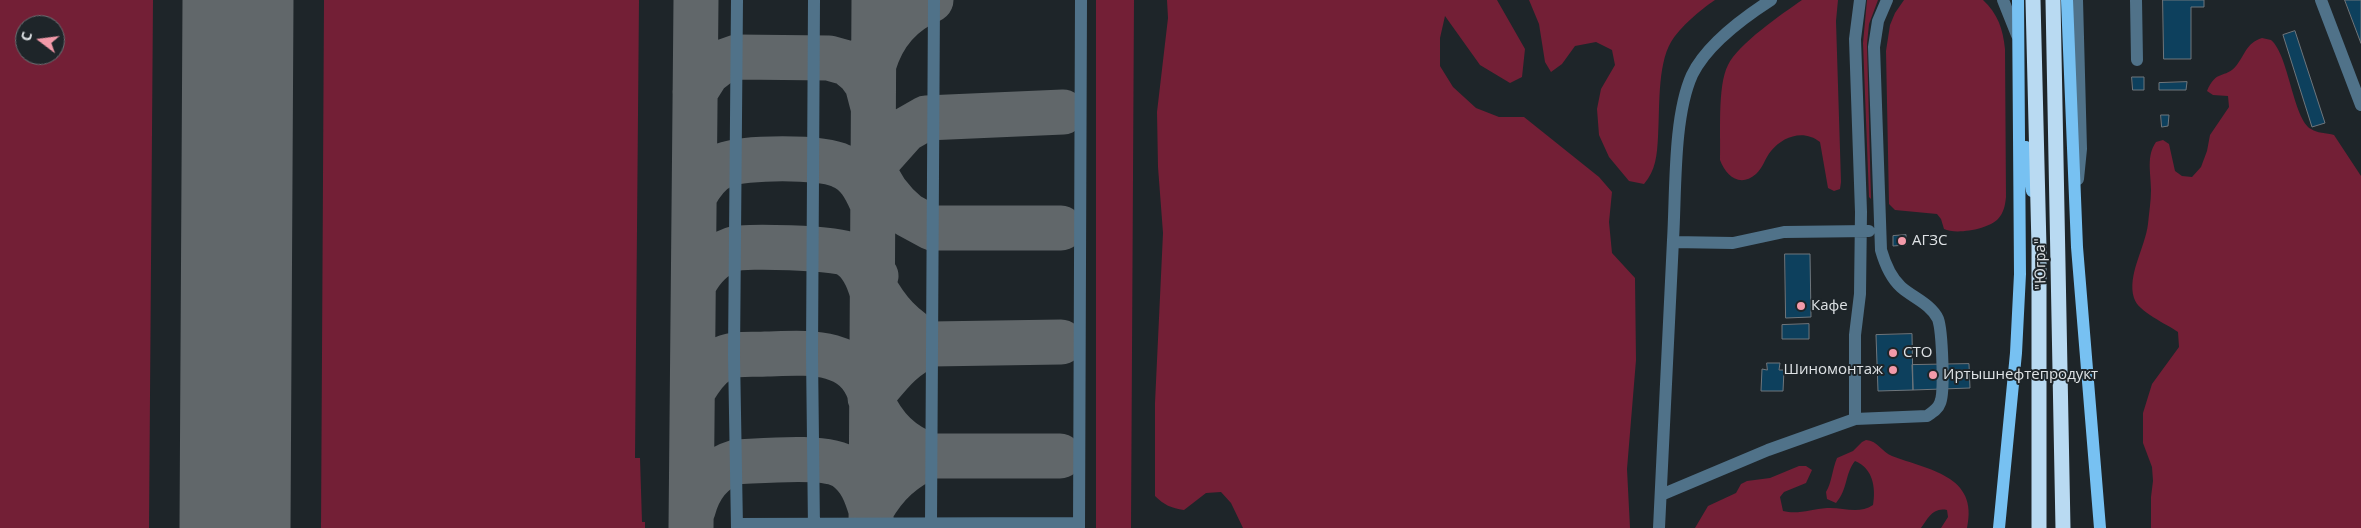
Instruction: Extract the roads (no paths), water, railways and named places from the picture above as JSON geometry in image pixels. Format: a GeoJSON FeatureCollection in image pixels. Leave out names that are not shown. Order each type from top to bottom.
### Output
{"type":"FeatureCollection","features":[{"type":"Feature","properties":{"kind":"highway","name":"\"Югра\""},"geometry":{"type":"LineString","coordinates":[[2034,0],[2039,247],[2039,528]]}},
{"type":"Feature","properties":{"kind":"highway","name":"\"Югра\""},"geometry":{"type":"LineString","coordinates":[[2053,0],[2062,528]]}},
{"type":"Feature","properties":{"kind":"main road"},"geometry":{"type":"LineString","coordinates":[[1999,528],[2016,353],[2020,274],[2018,0]]}},
{"type":"Feature","properties":{"kind":"main road"},"geometry":{"type":"LineString","coordinates":[[2067,0],[2075,214],[2100,528]]}},
{"type":"Feature","properties":{"kind":"main road"},"geometry":{"type":"LineString","coordinates":[[2020,92],[2039,247]]}},
{"type":"Feature","properties":{"kind":"lane"},"geometry":{"type":"LineString","coordinates":[[737,0],[734,346],[737,526],[910,526],[931,523],[1079,526],[1081,0]]}},
{"type":"Feature","properties":{"kind":"lane"},"geometry":{"type":"LineString","coordinates":[[814,0],[812,354],[814,526]]}},
{"type":"Feature","properties":{"kind":"lane"},"geometry":{"type":"LineString","coordinates":[[931,523],[934,0]]}},
{"type":"Feature","properties":{"kind":"lane"},"geometry":{"type":"LineString","coordinates":[[1659,528],[1677,158],[1683,104],[1692,75],[1708,52],[1731,30],[1771,0]]}},
{"type":"Feature","properties":{"kind":"lane"},"geometry":{"type":"LineString","coordinates":[[1855,419],[1855,335],[1860,294],[1861,231],[1855,40],[1860,0]]}},
{"type":"Feature","properties":{"kind":"lane"},"geometry":{"type":"LineString","coordinates":[[1660,495],[1768,450],[1855,419],[1927,416],[1936,410],[1941,401],[1942,342],[1938,320],[1931,309],[1901,287],[1891,276],[1884,261],[1879,231],[1874,47],[1878,21],[1887,0]]}},
{"type":"Feature","properties":{"kind":"lane"},"geometry":{"type":"LineString","coordinates":[[2003,0],[2018,38]]}},
{"type":"Feature","properties":{"kind":"lane"},"geometry":{"type":"LineString","coordinates":[[2075,214],[2081,149],[2078,0]]}},
{"type":"Feature","properties":{"kind":"lane"},"geometry":{"type":"LineString","coordinates":[[2136,0],[2137,60]]}},
{"type":"Feature","properties":{"kind":"lane"},"geometry":{"type":"LineString","coordinates":[[2321,0],[2361,105]]}},
{"type":"Feature","properties":{"kind":"lane"},"geometry":{"type":"LineString","coordinates":[[1673,242],[1733,243],[1784,232],[1879,231]]}},
{"type":"Feature","properties":{"kind":"place","name":"АГЗС"},"geometry":{"type":"Point","coordinates":[1902,241]}},
{"type":"Feature","properties":{"kind":"place","name":"Кафе"},"geometry":{"type":"Point","coordinates":[1801,306]}},
{"type":"Feature","properties":{"kind":"place","name":"СТО"},"geometry":{"type":"Point","coordinates":[1893,353]}},
{"type":"Feature","properties":{"kind":"place","name":"Шиномонтаж"},"geometry":{"type":"Point","coordinates":[1893,370]}},
{"type":"Feature","properties":{"kind":"place","name":"Иртышнефтепродукт"},"geometry":{"type":"Point","coordinates":[1933,375]}}]}
